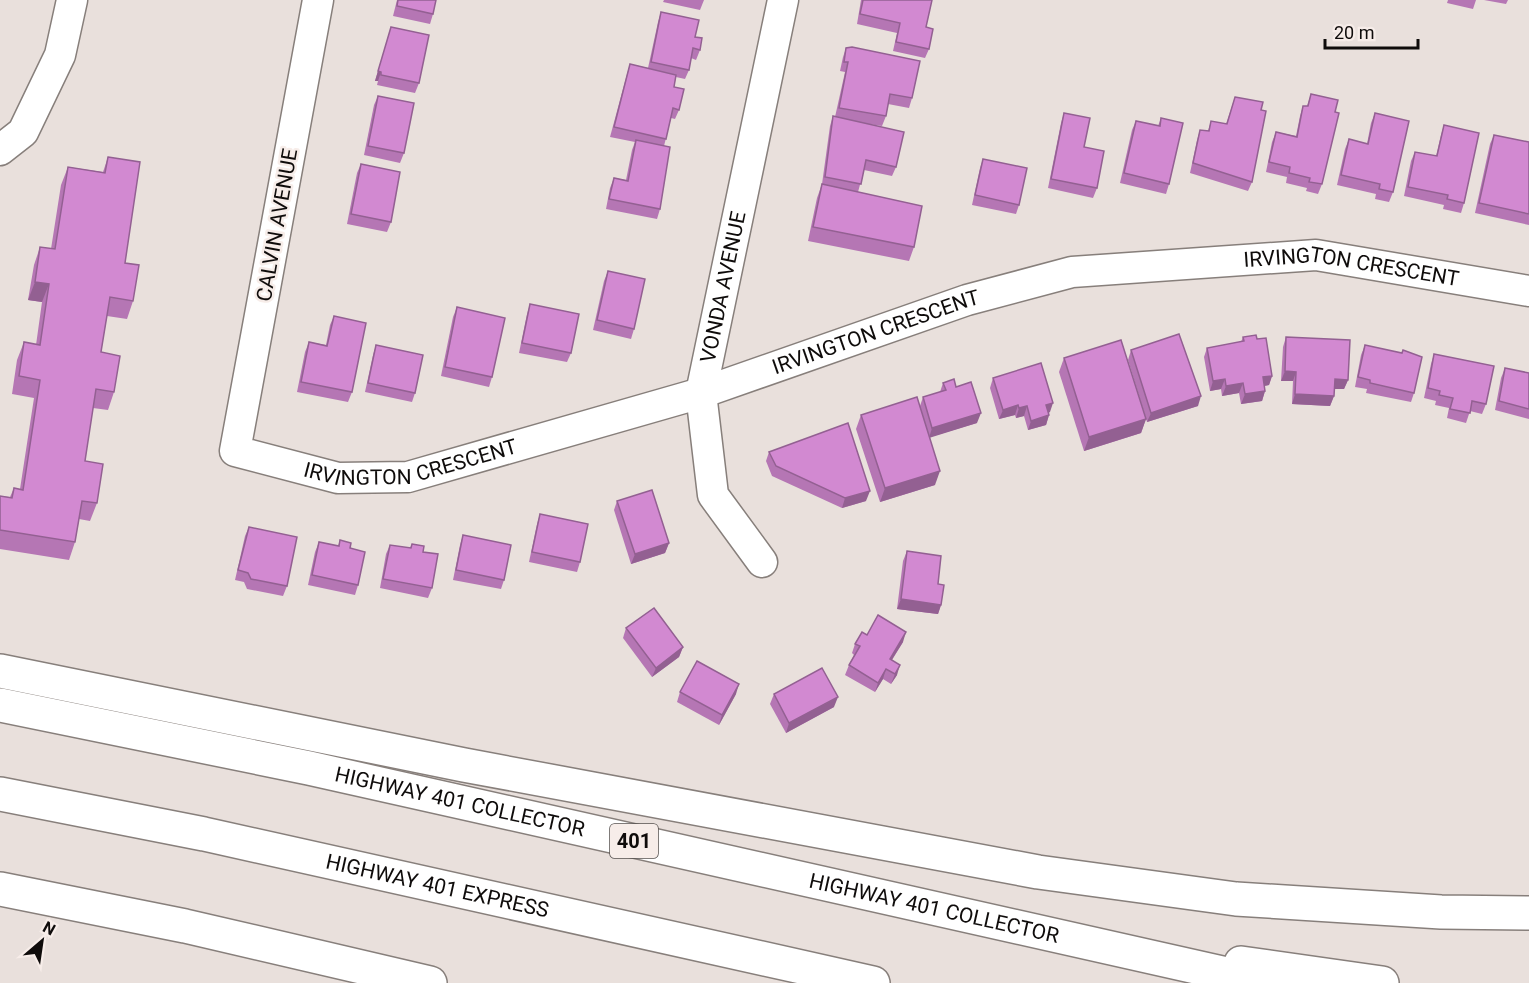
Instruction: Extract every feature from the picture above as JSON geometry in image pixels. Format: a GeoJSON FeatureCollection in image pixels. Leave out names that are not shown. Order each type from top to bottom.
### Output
{"type":"FeatureCollection","features":[{"type":"Feature","properties":{"kind":"highway"},"geometry":{"type":"LineString","coordinates":[[0,671],[464,765],[1049,874],[1236,899],[1407,911],[1529,913]]}},
{"type":"Feature","properties":{"kind":"highway","name":"HIGHWAY 401 COLLECTOR"},"geometry":{"type":"LineString","coordinates":[[0,705],[309,768],[1267,983]]}},
{"type":"Feature","properties":{"kind":"highway","name":"HIGHWAY 401 EXPRESS"},"geometry":{"type":"LineString","coordinates":[[0,794],[204,834],[873,983]]}},
{"type":"Feature","properties":{"kind":"highway"},"geometry":{"type":"LineString","coordinates":[[0,889],[185,926],[430,983]]}},
{"type":"Feature","properties":{"kind":"highway"},"geometry":{"type":"LineString","coordinates":[[1067,938],[1382,983]]}},
{"type":"Feature","properties":{"kind":"street"},"geometry":{"type":"LineString","coordinates":[[0,150],[23,132],[28,123],[60,55],[72,0]]}},
{"type":"Feature","properties":{"kind":"street","name":"CALVIN AVENUE"},"geometry":{"type":"LineString","coordinates":[[235,451],[318,0]]}},
{"type":"Feature","properties":{"kind":"street","name":"VONDA AVENUE"},"geometry":{"type":"LineString","coordinates":[[762,562],[713,495],[701,393],[783,0]]}},
{"type":"Feature","properties":{"kind":"street","name":"IRVINGTON CRESCENT"},"geometry":{"type":"LineString","coordinates":[[235,451],[338,478],[408,477],[701,393],[967,300],[1072,272],[1316,255],[1529,291]]}},
{"type":"Feature","properties":{"kind":"building"},"geometry":{"type":"Polygon","coordinates":[[[398,0],[436,0],[433,14],[397,6],[398,0]]]}},
{"type":"Feature","properties":{"kind":"building"},"geometry":{"type":"Polygon","coordinates":[[[863,0],[932,0],[926,27],[933,29],[929,49],[896,42],[900,23],[860,14],[863,0]]]}},
{"type":"Feature","properties":{"kind":"building"},"geometry":{"type":"Polygon","coordinates":[[[661,12],[699,20],[695,37],[702,38],[700,50],[693,48],[689,70],[651,62],[661,12]]]}},
{"type":"Feature","properties":{"kind":"building"},"geometry":{"type":"Polygon","coordinates":[[[391,27],[429,35],[419,83],[381,75],[378,71],[391,27]]]}},
{"type":"Feature","properties":{"kind":"building"},"geometry":{"type":"Polygon","coordinates":[[[852,47],[920,61],[912,98],[890,94],[886,116],[839,108],[848,62],[844,62],[846,48],[852,47]]]}},
{"type":"Feature","properties":{"kind":"building"},"geometry":{"type":"Polygon","coordinates":[[[630,64],[676,75],[674,87],[684,89],[679,110],[673,108],[666,139],[614,127],[630,64]]]}},
{"type":"Feature","properties":{"kind":"building"},"geometry":{"type":"Polygon","coordinates":[[[1311,94],[1338,100],[1335,112],[1339,113],[1322,184],[1309,182],[1310,178],[1289,173],[1290,167],[1269,162],[1276,132],[1297,137],[1303,106],[1308,106],[1311,94]]]}},
{"type":"Feature","properties":{"kind":"building"},"geometry":{"type":"Polygon","coordinates":[[[378,96],[414,103],[404,153],[368,146],[378,96]]]}},
{"type":"Feature","properties":{"kind":"building"},"geometry":{"type":"Polygon","coordinates":[[[1235,97],[1263,102],[1261,110],[1266,111],[1252,182],[1193,163],[1200,130],[1209,131],[1211,121],[1227,124],[1235,97]]]}},
{"type":"Feature","properties":{"kind":"building"},"geometry":{"type":"Polygon","coordinates":[[[1064,113],[1090,118],[1084,147],[1104,151],[1097,188],[1051,179],[1064,113]]]}},
{"type":"Feature","properties":{"kind":"building"},"geometry":{"type":"Polygon","coordinates":[[[1375,113],[1409,121],[1393,192],[1379,189],[1380,184],[1341,175],[1349,139],[1368,144],[1375,113]]]}},
{"type":"Feature","properties":{"kind":"building"},"geometry":{"type":"Polygon","coordinates":[[[833,116],[904,132],[896,167],[866,160],[861,184],[825,177],[833,116]]]}},
{"type":"Feature","properties":{"kind":"building"},"geometry":{"type":"Polygon","coordinates":[[[1161,118],[1183,123],[1169,184],[1124,173],[1136,121],[1160,126],[1161,118]]]}},
{"type":"Feature","properties":{"kind":"building"},"geometry":{"type":"Polygon","coordinates":[[[1444,125],[1479,133],[1464,203],[1447,199],[1448,195],[1408,187],[1415,152],[1437,156],[1444,125]]]}},
{"type":"Feature","properties":{"kind":"building"},"geometry":{"type":"Polygon","coordinates":[[[1494,135],[1529,142],[1529,214],[1479,203],[1494,135]]]}},
{"type":"Feature","properties":{"kind":"building"},"geometry":{"type":"Polygon","coordinates":[[[636,140],[670,147],[660,209],[609,199],[614,178],[628,181],[636,140]]]}},
{"type":"Feature","properties":{"kind":"building"},"geometry":{"type":"Polygon","coordinates":[[[108,157],[140,162],[125,263],[139,265],[133,301],[110,297],[101,352],[120,356],[114,392],[96,389],[85,461],[103,464],[97,503],[82,501],[75,542],[0,530],[0,496],[12,498],[14,488],[23,490],[40,380],[19,376],[24,342],[40,345],[49,284],[35,282],[40,247],[55,249],[68,167],[105,173],[108,157]]]}},
{"type":"Feature","properties":{"kind":"building"},"geometry":{"type":"Polygon","coordinates":[[[983,159],[1027,168],[1019,205],[975,195],[983,159]]]}},
{"type":"Feature","properties":{"kind":"building"},"geometry":{"type":"Polygon","coordinates":[[[361,164],[400,172],[391,222],[351,214],[361,164]]]}},
{"type":"Feature","properties":{"kind":"building"},"geometry":{"type":"Polygon","coordinates":[[[822,184],[922,206],[914,247],[813,227],[822,184]]]}},
{"type":"Feature","properties":{"kind":"building"},"geometry":{"type":"Polygon","coordinates":[[[608,271],[645,279],[634,329],[597,320],[608,271]]]}},
{"type":"Feature","properties":{"kind":"building"},"geometry":{"type":"Polygon","coordinates":[[[530,304],[579,314],[571,353],[522,343],[530,304]]]}},
{"type":"Feature","properties":{"kind":"building"},"geometry":{"type":"Polygon","coordinates":[[[457,307],[505,318],[492,377],[445,367],[457,307]]]}},
{"type":"Feature","properties":{"kind":"building"},"geometry":{"type":"Polygon","coordinates":[[[334,316],[366,323],[352,392],[301,382],[309,342],[327,346],[334,316]]]}},
{"type":"Feature","properties":{"kind":"building"},"geometry":{"type":"Polygon","coordinates":[[[1179,334],[1201,396],[1151,413],[1131,350],[1179,334]]]}},
{"type":"Feature","properties":{"kind":"building"},"geometry":{"type":"Polygon","coordinates":[[[1256,335],[1257,339],[1266,338],[1272,376],[1263,377],[1265,391],[1245,394],[1243,383],[1226,386],[1225,379],[1213,381],[1207,348],[1244,341],[1243,337],[1256,335]]]}},
{"type":"Feature","properties":{"kind":"building"},"geometry":{"type":"Polygon","coordinates":[[[1286,337],[1350,340],[1348,380],[1335,379],[1334,396],[1295,394],[1296,372],[1285,371],[1286,337]]]}},
{"type":"Feature","properties":{"kind":"building"},"geometry":{"type":"Polygon","coordinates":[[[1121,340],[1146,419],[1089,437],[1064,358],[1121,340]]]}},
{"type":"Feature","properties":{"kind":"building"},"geometry":{"type":"Polygon","coordinates":[[[376,345],[423,355],[415,393],[368,383],[376,345]]]}},
{"type":"Feature","properties":{"kind":"building"},"geometry":{"type":"Polygon","coordinates":[[[1365,345],[1402,353],[1403,350],[1422,357],[1414,393],[1370,383],[1370,380],[1358,377],[1365,345]]]}},
{"type":"Feature","properties":{"kind":"building"},"geometry":{"type":"Polygon","coordinates":[[[1434,354],[1494,366],[1486,404],[1472,401],[1470,413],[1450,409],[1453,398],[1439,395],[1440,391],[1428,388],[1434,354]]]}},
{"type":"Feature","properties":{"kind":"building"},"geometry":{"type":"Polygon","coordinates":[[[1041,363],[1053,403],[1046,405],[1049,415],[1031,421],[1027,406],[1019,408],[1018,405],[1003,410],[993,378],[1041,363]]]}},
{"type":"Feature","properties":{"kind":"building"},"geometry":{"type":"Polygon","coordinates":[[[1505,368],[1529,373],[1529,409],[1499,401],[1505,368]]]}},
{"type":"Feature","properties":{"kind":"building"},"geometry":{"type":"Polygon","coordinates":[[[954,379],[956,387],[971,382],[981,413],[932,428],[923,397],[946,390],[943,383],[954,379]]]}},
{"type":"Feature","properties":{"kind":"building"},"geometry":{"type":"Polygon","coordinates":[[[917,397],[940,471],[885,488],[861,415],[917,397]]]}},
{"type":"Feature","properties":{"kind":"building"},"geometry":{"type":"Polygon","coordinates":[[[848,423],[870,491],[845,498],[776,466],[769,452],[848,423]]]}},
{"type":"Feature","properties":{"kind":"building"},"geometry":{"type":"Polygon","coordinates":[[[652,490],[669,543],[635,554],[617,501],[652,490]]]}},
{"type":"Feature","properties":{"kind":"building"},"geometry":{"type":"Polygon","coordinates":[[[540,514],[588,524],[580,562],[532,552],[540,514]]]}},
{"type":"Feature","properties":{"kind":"building"},"geometry":{"type":"Polygon","coordinates":[[[249,527],[297,537],[287,586],[251,579],[248,573],[238,570],[249,527]]]}},
{"type":"Feature","properties":{"kind":"building"},"geometry":{"type":"Polygon","coordinates":[[[463,535],[511,545],[504,580],[456,570],[463,535]]]}},
{"type":"Feature","properties":{"kind":"building"},"geometry":{"type":"Polygon","coordinates":[[[340,540],[351,543],[350,548],[365,552],[358,585],[312,575],[319,542],[339,546],[340,540]]]}},
{"type":"Feature","properties":{"kind":"building"},"geometry":{"type":"Polygon","coordinates":[[[412,544],[424,546],[423,552],[438,554],[432,588],[383,579],[390,545],[411,548],[412,544]]]}},
{"type":"Feature","properties":{"kind":"building"},"geometry":{"type":"Polygon","coordinates":[[[907,551],[941,556],[938,584],[944,585],[941,605],[901,599],[907,551]]]}},
{"type":"Feature","properties":{"kind":"building"},"geometry":{"type":"Polygon","coordinates":[[[654,608],[683,647],[656,668],[626,628],[654,608]]]}},
{"type":"Feature","properties":{"kind":"building"},"geometry":{"type":"Polygon","coordinates":[[[878,615],[906,632],[890,659],[900,665],[895,674],[886,669],[878,683],[849,665],[860,646],[855,644],[862,632],[867,635],[878,615]]]}},
{"type":"Feature","properties":{"kind":"building"},"geometry":{"type":"Polygon","coordinates":[[[697,661],[739,684],[722,715],[680,692],[697,661]]]}},
{"type":"Feature","properties":{"kind":"building"},"geometry":{"type":"Polygon","coordinates":[[[822,668],[838,697],[789,723],[774,694],[822,668]]]}}]}
